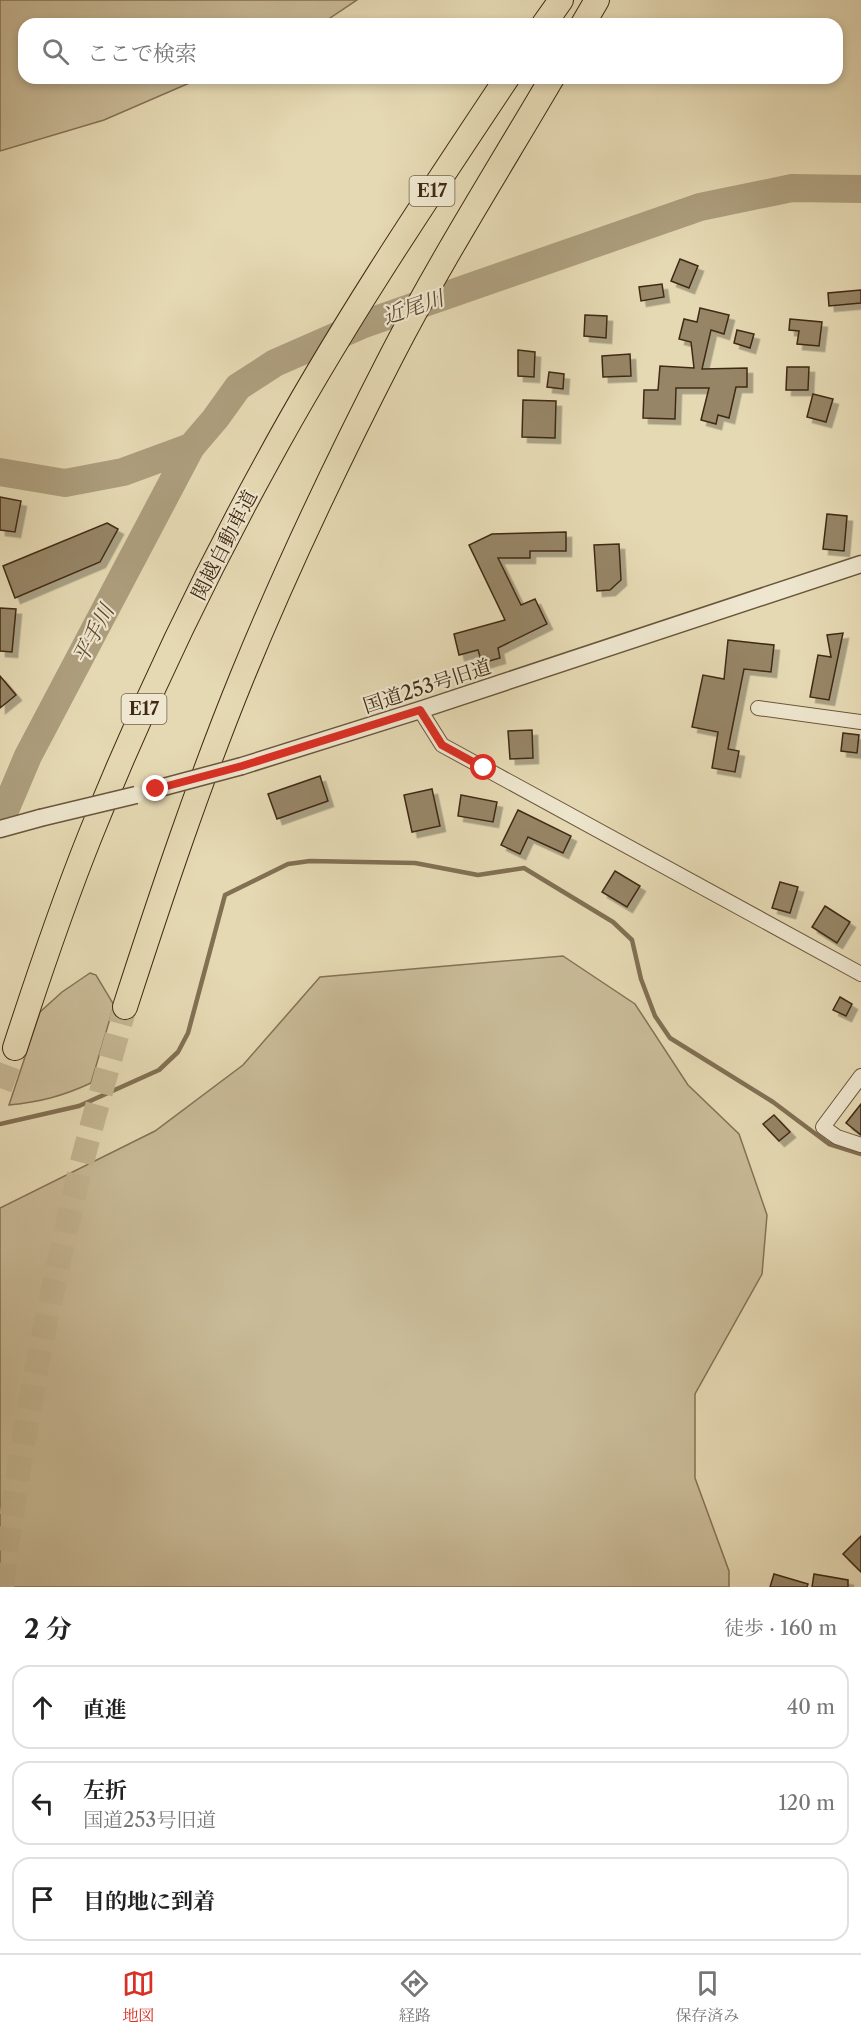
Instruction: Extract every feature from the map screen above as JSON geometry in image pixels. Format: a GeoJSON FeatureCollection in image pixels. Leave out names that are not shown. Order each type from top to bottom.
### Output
{"type":"FeatureCollection","features":[{"type":"Feature","properties":{"kind":"highway"},"geometry":{"type":"LineString","coordinates":[[548,18],[561,0]]}},
{"type":"Feature","properties":{"kind":"highway"},"geometry":{"type":"LineString","coordinates":[[586,18],[597,0]]}},
{"type":"Feature","properties":{"kind":"highway","name":"関越自動車道"},"geometry":{"type":"LineString","coordinates":[[15,1048],[82,856],[120,764],[163,667],[226,539],[267,462],[359,304],[503,84]]}},
{"type":"Feature","properties":{"kind":"highway","name":"E17"},"geometry":{"type":"LineString","coordinates":[[125,1007],[182,837],[241,678],[328,484],[392,354],[434,276],[548,84]]}},
{"type":"Feature","properties":{"kind":"street","name":"国道253号旧道"},"geometry":{"type":"LineString","coordinates":[[0,829],[242,766],[420,710],[861,564]]}},
{"type":"Feature","properties":{"kind":"street"},"geometry":{"type":"LineString","coordinates":[[758,708],[861,722]]}},
{"type":"Feature","properties":{"kind":"street"},"geometry":{"type":"LineString","coordinates":[[420,710],[442,745],[861,974]]}},
{"type":"Feature","properties":{"kind":"street"},"geometry":{"type":"LineString","coordinates":[[861,1076],[823,1127],[837,1137],[861,1145]]}},
{"type":"Feature","properties":{"kind":"shaded area"},"geometry":{"type":"Polygon","coordinates":[[[0,0],[357,0],[330,18],[18,18],[18,84],[187,84],[104,120],[0,151],[0,0]]]}},
{"type":"Feature","properties":{"kind":"shaded area"},"geometry":{"type":"Polygon","coordinates":[[[563,956],[635,1004],[688,1085],[739,1134],[767,1215],[762,1274],[695,1394],[695,1478],[729,1571],[729,1587],[0,1587],[0,1208],[155,1131],[243,1065],[320,977],[563,956]]]}},
{"type":"Feature","properties":{"kind":"shaded area"},"geometry":{"type":"Polygon","coordinates":[[[90,973],[96,975],[114,1005],[91,1083],[51,1098],[9,1105],[40,1012],[62,992],[90,973]]]}},
{"type":"Feature","properties":{"kind":"building"},"geometry":{"type":"Polygon","coordinates":[[[680,259],[698,266],[689,288],[671,281],[680,259]]]}},
{"type":"Feature","properties":{"kind":"building"},"geometry":{"type":"Polygon","coordinates":[[[662,284],[664,297],[641,301],[639,287],[662,284]]]}},
{"type":"Feature","properties":{"kind":"building"},"geometry":{"type":"Polygon","coordinates":[[[861,290],[861,303],[829,306],[828,293],[861,290]]]}},
{"type":"Feature","properties":{"kind":"building"},"geometry":{"type":"Polygon","coordinates":[[[700,308],[729,315],[724,334],[711,330],[702,369],[747,368],[747,387],[736,387],[729,418],[718,415],[716,424],[701,420],[709,388],[676,388],[675,419],[643,418],[644,390],[658,390],[660,366],[694,368],[691,342],[679,339],[684,319],[697,322],[700,308]]]}},
{"type":"Feature","properties":{"kind":"building"},"geometry":{"type":"Polygon","coordinates":[[[585,315],[607,316],[606,338],[584,336],[585,315]]]}},
{"type":"Feature","properties":{"kind":"building"},"geometry":{"type":"Polygon","coordinates":[[[790,319],[822,322],[819,346],[797,344],[799,331],[789,330],[790,319]]]}},
{"type":"Feature","properties":{"kind":"building"},"geometry":{"type":"Polygon","coordinates":[[[737,330],[754,334],[750,348],[734,343],[737,330]]]}},
{"type":"Feature","properties":{"kind":"building"},"geometry":{"type":"Polygon","coordinates":[[[518,350],[535,352],[534,377],[518,376],[518,350]]]}},
{"type":"Feature","properties":{"kind":"building"},"geometry":{"type":"Polygon","coordinates":[[[630,354],[631,376],[603,377],[602,356],[630,354]]]}},
{"type":"Feature","properties":{"kind":"building"},"geometry":{"type":"Polygon","coordinates":[[[787,367],[809,367],[808,390],[786,390],[787,367]]]}},
{"type":"Feature","properties":{"kind":"building"},"geometry":{"type":"Polygon","coordinates":[[[549,372],[564,374],[563,389],[547,387],[549,372]]]}},
{"type":"Feature","properties":{"kind":"building"},"geometry":{"type":"Polygon","coordinates":[[[813,394],[833,399],[826,422],[807,417],[813,394]]]}},
{"type":"Feature","properties":{"kind":"building"},"geometry":{"type":"Polygon","coordinates":[[[523,400],[556,401],[555,438],[522,437],[523,400]]]}},
{"type":"Feature","properties":{"kind":"building"},"geometry":{"type":"Polygon","coordinates":[[[0,497],[21,501],[15,532],[0,530],[0,497]]]}},
{"type":"Feature","properties":{"kind":"building"},"geometry":{"type":"Polygon","coordinates":[[[827,514],[847,516],[844,551],[823,549],[827,514]]]}},
{"type":"Feature","properties":{"kind":"building"},"geometry":{"type":"Polygon","coordinates":[[[107,523],[118,529],[100,562],[15,598],[3,566],[107,523]]]}},
{"type":"Feature","properties":{"kind":"building"},"geometry":{"type":"Polygon","coordinates":[[[566,532],[566,551],[530,551],[530,558],[498,558],[521,605],[535,599],[547,624],[498,648],[500,658],[482,663],[478,650],[459,655],[454,634],[505,620],[469,545],[492,534],[566,532]]]}},
{"type":"Feature","properties":{"kind":"building"},"geometry":{"type":"Polygon","coordinates":[[[619,544],[621,580],[610,590],[597,591],[594,545],[619,544]]]}},
{"type":"Feature","properties":{"kind":"building"},"geometry":{"type":"Polygon","coordinates":[[[0,608],[16,609],[12,652],[0,651],[0,608]]]}},
{"type":"Feature","properties":{"kind":"building"},"geometry":{"type":"Polygon","coordinates":[[[843,633],[829,700],[810,697],[818,655],[831,657],[827,635],[843,633]]]}},
{"type":"Feature","properties":{"kind":"building"},"geometry":{"type":"Polygon","coordinates":[[[728,640],[774,645],[771,672],[744,669],[728,749],[739,751],[735,772],[712,768],[718,732],[692,727],[703,675],[724,679],[728,640]]]}},
{"type":"Feature","properties":{"kind":"building"},"geometry":{"type":"Polygon","coordinates":[[[0,676],[16,695],[0,708],[0,676]]]}},
{"type":"Feature","properties":{"kind":"building"},"geometry":{"type":"Polygon","coordinates":[[[532,730],[533,758],[510,759],[508,731],[532,730]]]}},
{"type":"Feature","properties":{"kind":"building"},"geometry":{"type":"Polygon","coordinates":[[[843,733],[859,735],[857,753],[841,751],[843,733]]]}},
{"type":"Feature","properties":{"kind":"building"},"geometry":{"type":"Polygon","coordinates":[[[320,776],[328,801],[277,819],[268,794],[320,776]]]}},
{"type":"Feature","properties":{"kind":"building"},"geometry":{"type":"Polygon","coordinates":[[[432,789],[440,826],[412,832],[404,795],[432,789]]]}},
{"type":"Feature","properties":{"kind":"building"},"geometry":{"type":"Polygon","coordinates":[[[461,795],[497,802],[493,822],[458,816],[461,795]]]}},
{"type":"Feature","properties":{"kind":"building"},"geometry":{"type":"Polygon","coordinates":[[[518,810],[571,836],[563,853],[528,837],[520,854],[501,845],[518,810]]]}},
{"type":"Feature","properties":{"kind":"building"},"geometry":{"type":"Polygon","coordinates":[[[615,871],[640,886],[627,907],[602,892],[615,871]]]}},
{"type":"Feature","properties":{"kind":"building"},"geometry":{"type":"Polygon","coordinates":[[[780,882],[798,887],[790,913],[772,908],[780,882]]]}},
{"type":"Feature","properties":{"kind":"building"},"geometry":{"type":"Polygon","coordinates":[[[825,906],[850,922],[837,943],[812,927],[825,906]]]}},
{"type":"Feature","properties":{"kind":"building"},"geometry":{"type":"Polygon","coordinates":[[[840,997],[852,1004],[846,1016],[833,1010],[840,997]]]}},
{"type":"Feature","properties":{"kind":"building"},"geometry":{"type":"Polygon","coordinates":[[[861,1104],[861,1135],[846,1123],[861,1104]]]}},
{"type":"Feature","properties":{"kind":"building"},"geometry":{"type":"Polygon","coordinates":[[[774,1115],[790,1132],[779,1141],[763,1124],[774,1115]]]}},
{"type":"Feature","properties":{"kind":"building"},"geometry":{"type":"Polygon","coordinates":[[[861,1536],[861,1572],[843,1554],[861,1536]]]}},
{"type":"Feature","properties":{"kind":"building"},"geometry":{"type":"Polygon","coordinates":[[[774,1574],[808,1584],[807,1587],[770,1587],[774,1574]]]}},
{"type":"Feature","properties":{"kind":"building"},"geometry":{"type":"Polygon","coordinates":[[[814,1574],[848,1580],[848,1587],[812,1587],[814,1574]]]}},
{"type":"Feature","properties":{"kind":"waterway","name":"近尾川"},"geometry":{"type":"LineString","coordinates":[[0,472],[65,483],[123,472],[191,447],[238,387],[275,363],[364,324],[700,207],[792,188],[861,189]]}},
{"type":"Feature","properties":{"kind":"waterway","name":"平手川"},"geometry":{"type":"LineString","coordinates":[[0,822],[28,756],[191,447]]}},
{"type":"Feature","properties":{"kind":"waterway"},"geometry":{"type":"LineString","coordinates":[[0,1124],[79,1106],[159,1070],[178,1052],[188,1033],[225,895],[288,864],[310,861],[415,863],[478,875],[524,868],[613,922],[632,940],[641,979],[655,1016],[670,1038],[773,1102],[829,1144],[861,1154]]}},
{"type":"Feature","properties":{"kind":"tunnel"},"geometry":{"type":"LineString","coordinates":[[2,1587],[25,1430],[56,1274],[96,1108],[125,1007]]}},
{"type":"Feature","properties":{"kind":"tunnel"},"geometry":{"type":"LineString","coordinates":[[0,1088],[15,1048]]}},
{"type":"Feature","properties":{"kind":"route"},"geometry":{"type":"LineString","coordinates":[[156,789],[242,766],[420,710],[442,745],[484,768]]}}]}
